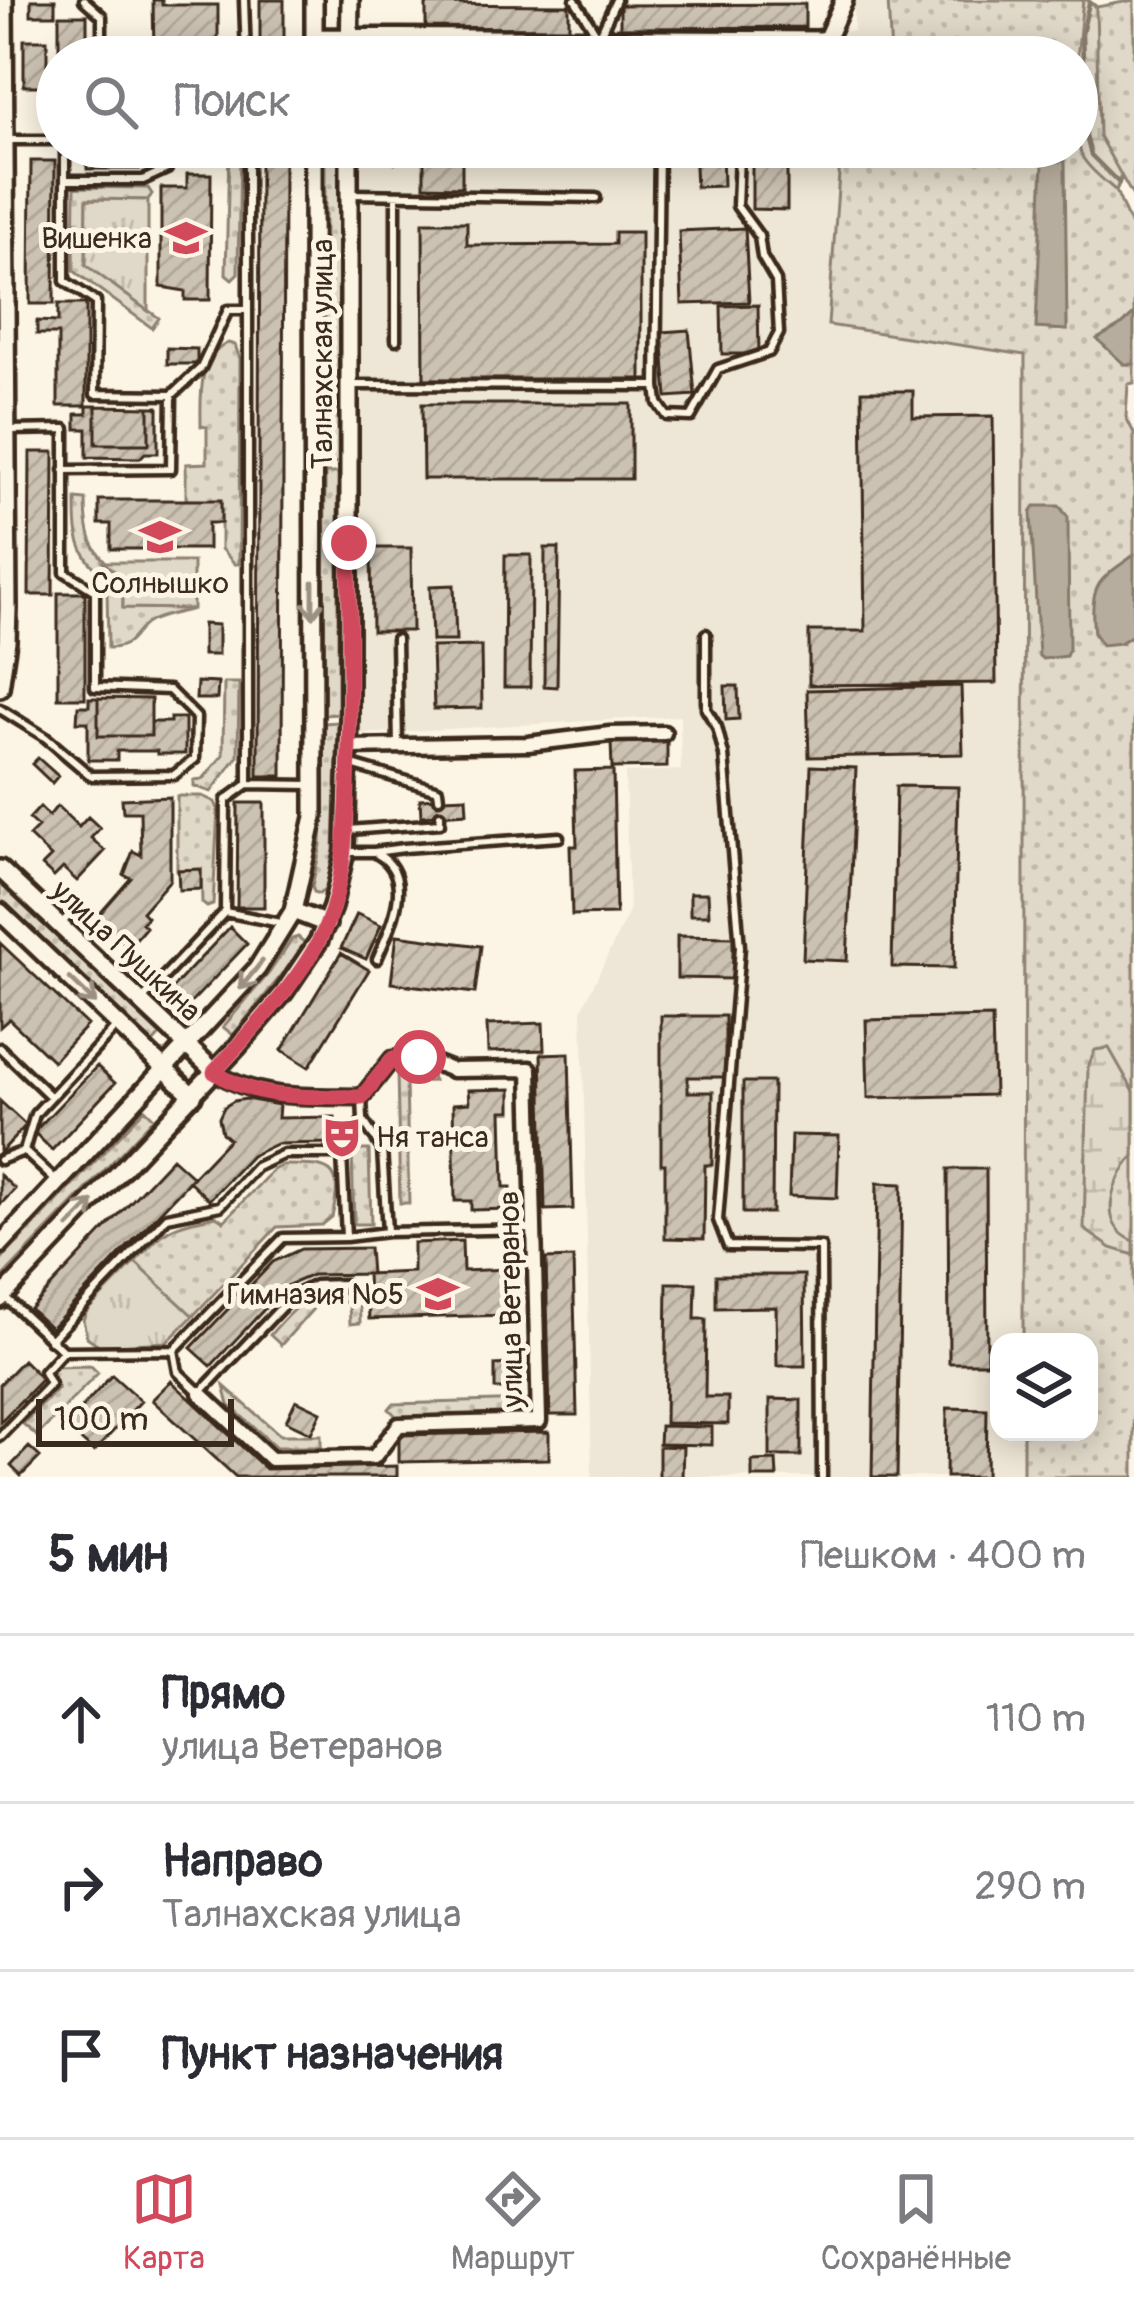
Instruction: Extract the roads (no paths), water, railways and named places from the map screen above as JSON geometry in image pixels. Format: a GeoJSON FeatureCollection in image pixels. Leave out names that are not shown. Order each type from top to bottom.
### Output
{"type":"FeatureCollection","features":[{"type":"Feature","properties":{"kind":"street"},"geometry":{"type":"LineString","coordinates":[[0,688],[7,430],[4,0]]}},
{"type":"Feature","properties":{"kind":"street"},"geometry":{"type":"LineString","coordinates":[[314,0],[314,36]]}},
{"type":"Feature","properties":{"kind":"street"},"geometry":{"type":"LineString","coordinates":[[350,0],[350,36]]}},
{"type":"Feature","properties":{"kind":"street"},"geometry":{"type":"LineString","coordinates":[[828,36],[844,0]]}},
{"type":"Feature","properties":{"kind":"street","name":"Талнахская улица"},"geometry":{"type":"LineString","coordinates":[[0,1245],[257,969],[290,918],[314,817],[314,168]]}},
{"type":"Feature","properties":{"kind":"street","name":"Талнахская улица"},"geometry":{"type":"LineString","coordinates":[[2,1297],[193,1096],[284,992],[327,924],[346,830],[349,168]]}},
{"type":"Feature","properties":{"kind":"street"},"geometry":{"type":"LineString","coordinates":[[348,756],[398,745],[528,744],[664,733]]}},
{"type":"Feature","properties":{"kind":"street","name":"улица Пушкина"},"geometry":{"type":"LineString","coordinates":[[0,869],[214,1072]]}},
{"type":"Feature","properties":{"kind":"street","name":"улица Пушкина"},"geometry":{"type":"LineString","coordinates":[[0,913],[193,1096]]}},
{"type":"Feature","properties":{"kind":"street"},"geometry":{"type":"LineString","coordinates":[[290,918],[327,924]]}},
{"type":"Feature","properties":{"kind":"street","name":"улица Ветеранов"},"geometry":{"type":"LineString","coordinates":[[200,1393],[271,1459],[374,1457],[399,1425],[539,1421],[530,1069],[452,1070],[419,1057],[392,1059],[362,1097]]}},
{"type":"Feature","properties":{"kind":"street"},"geometry":{"type":"LineString","coordinates":[[214,1072],[272,1096],[362,1097]]}},
{"type":"Feature","properties":{"kind":"lane"},"geometry":{"type":"LineString","coordinates":[[84,0],[102,16],[102,36]]}},
{"type":"Feature","properties":{"kind":"lane"},"geometry":{"type":"LineString","coordinates":[[241,0],[244,36]]}},
{"type":"Feature","properties":{"kind":"lane"},"geometry":{"type":"LineString","coordinates":[[575,0],[597,36]]}},
{"type":"Feature","properties":{"kind":"lane"},"geometry":{"type":"LineString","coordinates":[[599,36],[616,0]]}},
{"type":"Feature","properties":{"kind":"lane"},"geometry":{"type":"LineString","coordinates":[[4,140],[36,140]]}},
{"type":"Feature","properties":{"kind":"lane"},"geometry":{"type":"LineString","coordinates":[[65,168],[65,281],[96,302],[95,394],[172,395],[201,368],[229,310],[248,310]]}},
{"type":"Feature","properties":{"kind":"lane"},"geometry":{"type":"LineString","coordinates":[[65,179],[143,180],[167,168]]}},
{"type":"Feature","properties":{"kind":"lane"},"geometry":{"type":"LineString","coordinates":[[248,168],[248,784]]}},
{"type":"Feature","properties":{"kind":"lane"},"geometry":{"type":"LineString","coordinates":[[659,168],[658,403],[667,416],[691,417],[718,369],[769,352],[779,333],[776,281],[762,257],[759,236],[737,206],[738,168]]}},
{"type":"Feature","properties":{"kind":"lane"},"geometry":{"type":"LineString","coordinates":[[349,194],[596,198]]}},
{"type":"Feature","properties":{"kind":"lane"},"geometry":{"type":"LineString","coordinates":[[396,195],[396,340]]}},
{"type":"Feature","properties":{"kind":"lane"},"geometry":{"type":"LineString","coordinates":[[349,386],[656,386]]}},
{"type":"Feature","properties":{"kind":"lane"},"geometry":{"type":"LineString","coordinates":[[64,470],[171,469],[172,395]]}},
{"type":"Feature","properties":{"kind":"lane"},"geometry":{"type":"LineString","coordinates":[[0,709],[45,737],[91,776],[174,776],[195,759],[196,717],[169,690],[95,687],[95,591],[64,572],[65,429],[7,430]]}},
{"type":"Feature","properties":{"kind":"lane"},"geometry":{"type":"LineString","coordinates":[[706,634],[706,709],[724,754],[740,947],[718,1220],[728,1246],[821,1247],[821,1477]]}},
{"type":"Feature","properties":{"kind":"lane"},"geometry":{"type":"LineString","coordinates":[[396,639],[398,745]]}},
{"type":"Feature","properties":{"kind":"lane"},"geometry":{"type":"LineString","coordinates":[[348,756],[438,790],[439,799]]}},
{"type":"Feature","properties":{"kind":"lane"},"geometry":{"type":"LineString","coordinates":[[140,1001],[225,912],[226,800],[248,784],[314,785]]}},
{"type":"Feature","properties":{"kind":"lane"},"geometry":{"type":"LineString","coordinates":[[346,830],[440,823],[440,815]]}},
{"type":"Feature","properties":{"kind":"lane"},"geometry":{"type":"LineString","coordinates":[[345,852],[560,837]]}},
{"type":"Feature","properties":{"kind":"lane"},"geometry":{"type":"LineString","coordinates":[[374,852],[390,861],[398,877],[396,915],[376,959]]}},
{"type":"Feature","properties":{"kind":"lane"},"geometry":{"type":"LineString","coordinates":[[60,926],[73,911]]}},
{"type":"Feature","properties":{"kind":"lane"},"geometry":{"type":"LineString","coordinates":[[225,912],[290,918]]}},
{"type":"Feature","properties":{"kind":"lane"},"geometry":{"type":"LineString","coordinates":[[24,1150],[35,1114],[118,1025]]}},
{"type":"Feature","properties":{"kind":"lane"},"geometry":{"type":"LineString","coordinates":[[0,1048],[51,1097]]}},
{"type":"Feature","properties":{"kind":"lane"},"geometry":{"type":"LineString","coordinates":[[362,1097],[363,1120],[382,1149],[387,1232]]}},
{"type":"Feature","properties":{"kind":"lane"},"geometry":{"type":"LineString","coordinates":[[346,1237],[343,1154],[363,1120]]}},
{"type":"Feature","properties":{"kind":"lane"},"geometry":{"type":"LineString","coordinates":[[24,1150],[58,1184]]}},
{"type":"Feature","properties":{"kind":"lane"},"geometry":{"type":"LineString","coordinates":[[0,1160],[24,1150]]}},
{"type":"Feature","properties":{"kind":"lane"},"geometry":{"type":"LineString","coordinates":[[50,1340],[167,1217],[220,1206],[256,1167],[284,1154],[343,1154]]}},
{"type":"Feature","properties":{"kind":"lane"},"geometry":{"type":"LineString","coordinates":[[2,1297],[63,1352],[174,1350],[283,1238],[536,1229]]}},
{"type":"Feature","properties":{"kind":"lane"},"geometry":{"type":"LineString","coordinates":[[174,1350],[178,1372],[200,1393],[292,1296],[315,1285],[344,1284]]}},
{"type":"Feature","properties":{"kind":"lane"},"geometry":{"type":"LineString","coordinates":[[0,1436],[50,1384],[44,1372],[63,1352]]}},
{"type":"Feature","properties":{"kind":"waterway"},"geometry":{"type":"LineString","coordinates":[[1082,36],[1089,3]]}},
{"type":"Feature","properties":{"kind":"waterway"},"geometry":{"type":"LineString","coordinates":[[1098,162],[1119,183]]}},
{"type":"Feature","properties":{"kind":"place","name":"Вишенка"},"geometry":{"type":"Point","coordinates":[186,238]}},
{"type":"Feature","properties":{"kind":"place","name":"Солнышко"},"geometry":{"type":"Point","coordinates":[160,537]}},
{"type":"Feature","properties":{"kind":"place","name":"Ня танса"},"geometry":{"type":"Point","coordinates":[342,1137]}},
{"type":"Feature","properties":{"kind":"place","name":"Гимназия №5"},"geometry":{"type":"Point","coordinates":[438,1294]}}]}
